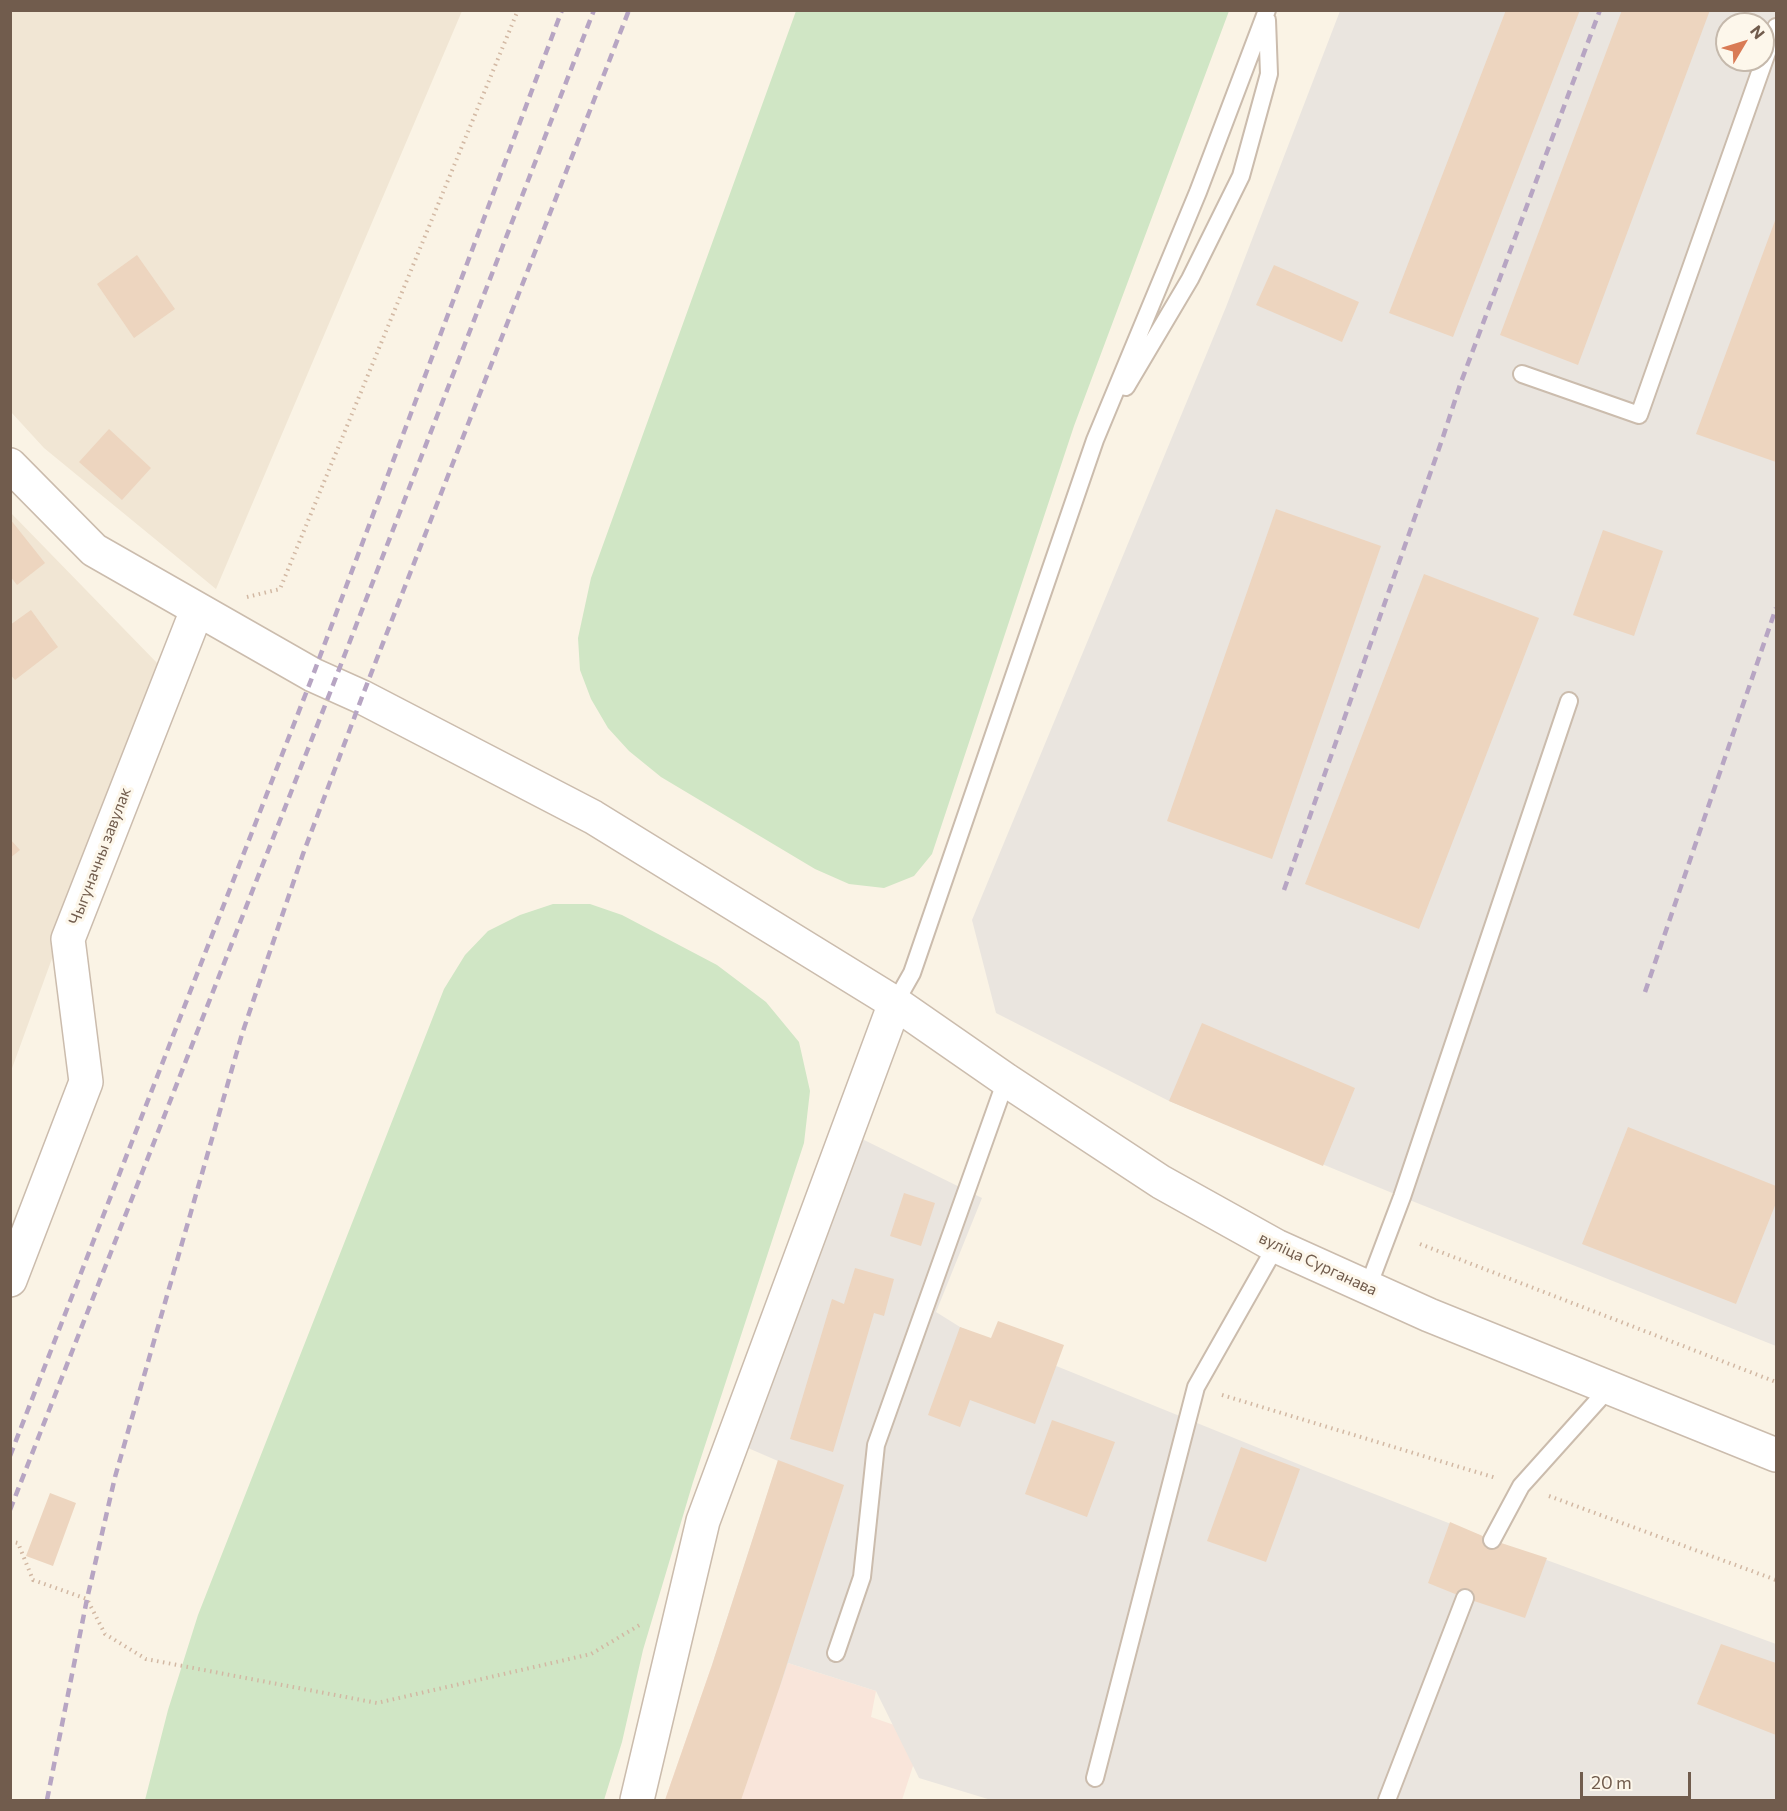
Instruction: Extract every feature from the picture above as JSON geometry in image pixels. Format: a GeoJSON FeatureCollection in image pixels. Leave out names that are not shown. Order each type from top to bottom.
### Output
{"type":"FeatureCollection","features":[{"type":"Feature","properties":{"kind":"street","name":"вуліца Сурганава"},"geometry":{"type":"LineString","coordinates":[[10,465],[94,550],[313,675],[362,697],[593,817],[896,1003],[1006,1080],[1161,1182],[1276,1246],[1429,1315],[1776,1455]]}},
{"type":"Feature","properties":{"kind":"street","name":"Чыгуначны завулак"},"geometry":{"type":"LineString","coordinates":[[10,1280],[86,1082],[68,939],[197,610]]}},
{"type":"Feature","properties":{"kind":"street"},"geometry":{"type":"LineString","coordinates":[[637,1800],[703,1521],[896,1003]]}},
{"type":"Feature","properties":{"kind":"lane"},"geometry":{"type":"LineString","coordinates":[[1095,440],[1190,279],[1240,176],[1269,74],[1267,12]]}},
{"type":"Feature","properties":{"kind":"lane"},"geometry":{"type":"LineString","coordinates":[[896,1003],[912,973],[1095,440],[1198,192],[1267,12]]}},
{"type":"Feature","properties":{"kind":"lane"},"geometry":{"type":"LineString","coordinates":[[1522,374],[1639,415],[1776,27]]}},
{"type":"Feature","properties":{"kind":"lane"},"geometry":{"type":"LineString","coordinates":[[1368,1287],[1402,1197],[1569,701]]}},
{"type":"Feature","properties":{"kind":"lane"},"geometry":{"type":"LineString","coordinates":[[836,1653],[862,1577],[876,1445],[1006,1080]]}},
{"type":"Feature","properties":{"kind":"lane"},"geometry":{"type":"LineString","coordinates":[[1095,1778],[1196,1387],[1276,1246]]}},
{"type":"Feature","properties":{"kind":"lane"},"geometry":{"type":"LineString","coordinates":[[1492,1540],[1521,1486],[1609,1388]]}},
{"type":"Feature","properties":{"kind":"lane"},"geometry":{"type":"LineString","coordinates":[[1388,1800],[1465,1598]]}},
{"type":"Feature","properties":{"kind":"path"},"geometry":{"type":"LineString","coordinates":[[197,610],[280,589],[518,10]]}},
{"type":"Feature","properties":{"kind":"path"},"geometry":{"type":"LineString","coordinates":[[1420,1244],[1776,1382]]}},
{"type":"Feature","properties":{"kind":"path"},"geometry":{"type":"LineString","coordinates":[[1196,1387],[1521,1486],[1776,1580]]}},
{"type":"Feature","properties":{"kind":"path"},"geometry":{"type":"LineString","coordinates":[[10,1541],[18,1544],[33,1580],[87,1599],[105,1634],[146,1659],[377,1703],[591,1654],[685,1598]]}},
{"type":"Feature","properties":{"kind":"shaded area"},"geometry":{"type":"Polygon","coordinates":[[[11,11],[462,11],[216,589],[44,448],[11,412],[11,11]]]}},
{"type":"Feature","properties":{"kind":"shaded area"},"geometry":{"type":"Polygon","coordinates":[[[1340,11],[1776,11],[1776,1346],[1402,1197],[1169,1101],[996,1013],[972,920],[1226,307],[1340,11]]]}},
{"type":"Feature","properties":{"kind":"shaded area"},"geometry":{"type":"Polygon","coordinates":[[[11,513],[159,665],[11,1071],[11,513]]]}},
{"type":"Feature","properties":{"kind":"shaded area"},"geometry":{"type":"Polygon","coordinates":[[[858,1137],[982,1198],[936,1312],[960,1327],[1492,1540],[1776,1644],[1776,1800],[991,1800],[919,1778],[876,1691],[788,1663],[779,1689],[712,1665],[778,1461],[748,1448],[858,1137]]]}},
{"type":"Feature","properties":{"kind":"shaded area"},"geometry":{"type":"Polygon","coordinates":[[[788,1663],[876,1691],[871,1717],[923,1735],[902,1800],[665,1800],[712,1665],[788,1663]]]}},
{"type":"Feature","properties":{"kind":"green space"},"geometry":{"type":"Polygon","coordinates":[[[796,11],[1229,11],[1074,426],[932,854],[914,876],[884,888],[849,884],[815,869],[661,777],[629,751],[608,728],[591,699],[580,670],[578,638],[591,578],[796,11]]]}},
{"type":"Feature","properties":{"kind":"green space"},"geometry":{"type":"Polygon","coordinates":[[[553,904],[590,904],[622,915],[717,965],[766,1002],[799,1042],[810,1091],[804,1143],[693,1482],[643,1650],[622,1742],[604,1800],[145,1800],[168,1710],[198,1615],[444,989],[465,955],[488,931],[520,915],[553,904]]]}},
{"type":"Feature","properties":{"kind":"building"},"geometry":{"type":"Polygon","coordinates":[[[1506,10],[1580,10],[1453,337],[1389,313],[1506,10]]]}},
{"type":"Feature","properties":{"kind":"building"},"geometry":{"type":"Polygon","coordinates":[[[1622,10],[1710,10],[1578,365],[1500,335],[1622,10]]]}},
{"type":"Feature","properties":{"kind":"building"},"geometry":{"type":"Polygon","coordinates":[[[1776,218],[1776,462],[1696,434],[1776,218]]]}},
{"type":"Feature","properties":{"kind":"building"},"geometry":{"type":"Polygon","coordinates":[[[137,255],[175,309],[134,338],[97,284],[137,255]]]}},
{"type":"Feature","properties":{"kind":"building"},"geometry":{"type":"Polygon","coordinates":[[[1274,265],[1359,302],[1342,342],[1256,305],[1274,265]]]}},
{"type":"Feature","properties":{"kind":"building"},"geometry":{"type":"Polygon","coordinates":[[[109,429],[151,468],[122,500],[79,462],[109,429]]]}},
{"type":"Feature","properties":{"kind":"building"},"geometry":{"type":"Polygon","coordinates":[[[1276,509],[1381,546],[1272,859],[1167,821],[1276,509]]]}},
{"type":"Feature","properties":{"kind":"building"},"geometry":{"type":"Polygon","coordinates":[[[10,519],[45,563],[17,585],[10,576],[10,519]]]}},
{"type":"Feature","properties":{"kind":"building"},"geometry":{"type":"Polygon","coordinates":[[[1603,530],[1663,551],[1634,636],[1573,615],[1603,530]]]}},
{"type":"Feature","properties":{"kind":"building"},"geometry":{"type":"Polygon","coordinates":[[[1424,574],[1539,618],[1419,929],[1305,884],[1424,574]]]}},
{"type":"Feature","properties":{"kind":"building"},"geometry":{"type":"Polygon","coordinates":[[[31,610],[58,647],[15,680],[10,674],[10,625],[31,610]]]}},
{"type":"Feature","properties":{"kind":"building"},"geometry":{"type":"Polygon","coordinates":[[[10,839],[20,850],[10,858],[10,839]]]}},
{"type":"Feature","properties":{"kind":"building"},"geometry":{"type":"Polygon","coordinates":[[[1202,1023],[1355,1088],[1323,1166],[1169,1101],[1202,1023]]]}},
{"type":"Feature","properties":{"kind":"building"},"geometry":{"type":"Polygon","coordinates":[[[1628,1127],[1776,1186],[1776,1203],[1736,1304],[1582,1244],[1628,1127]]]}},
{"type":"Feature","properties":{"kind":"building"},"geometry":{"type":"Polygon","coordinates":[[[904,1193],[935,1203],[921,1246],[890,1236],[904,1193]]]}},
{"type":"Feature","properties":{"kind":"building"},"geometry":{"type":"Polygon","coordinates":[[[855,1268],[894,1279],[884,1316],[874,1313],[833,1452],[790,1439],[832,1299],[844,1304],[855,1268]]]}},
{"type":"Feature","properties":{"kind":"building"},"geometry":{"type":"Polygon","coordinates":[[[998,1321],[1064,1345],[1035,1424],[970,1400],[960,1427],[928,1415],[960,1327],[991,1338],[998,1321]]]}},
{"type":"Feature","properties":{"kind":"building"},"geometry":{"type":"Polygon","coordinates":[[[1052,1420],[1115,1442],[1087,1517],[1025,1494],[1052,1420]]]}},
{"type":"Feature","properties":{"kind":"building"},"geometry":{"type":"Polygon","coordinates":[[[1241,1447],[1300,1469],[1266,1562],[1207,1541],[1241,1447]]]}},
{"type":"Feature","properties":{"kind":"building"},"geometry":{"type":"Polygon","coordinates":[[[778,1460],[844,1485],[779,1689],[741,1800],[665,1800],[712,1665],[778,1460]]]}},
{"type":"Feature","properties":{"kind":"building"},"geometry":{"type":"Polygon","coordinates":[[[50,1493],[76,1503],[53,1566],[26,1556],[50,1493]]]}},
{"type":"Feature","properties":{"kind":"building"},"geometry":{"type":"Polygon","coordinates":[[[1450,1522],[1492,1540],[1547,1558],[1525,1618],[1428,1583],[1450,1522]]]}},
{"type":"Feature","properties":{"kind":"building"},"geometry":{"type":"Polygon","coordinates":[[[1721,1644],[1776,1663],[1776,1735],[1697,1704],[1721,1644]]]}},
{"type":"Feature","properties":{"kind":"railway"},"geometry":{"type":"LineString","coordinates":[[10,1456],[313,675],[562,10]]}},
{"type":"Feature","properties":{"kind":"railway"},"geometry":{"type":"LineString","coordinates":[[10,1510],[594,10]]}},
{"type":"Feature","properties":{"kind":"railway"},"geometry":{"type":"LineString","coordinates":[[47,1800],[87,1599],[115,1477],[242,1034],[303,854],[362,697],[629,10]]}},
{"type":"Feature","properties":{"kind":"railway"},"geometry":{"type":"LineString","coordinates":[[1284,890],[1460,385],[1600,10]]}},
{"type":"Feature","properties":{"kind":"railway"},"geometry":{"type":"LineString","coordinates":[[1645,992],[1776,608]]}}]}
